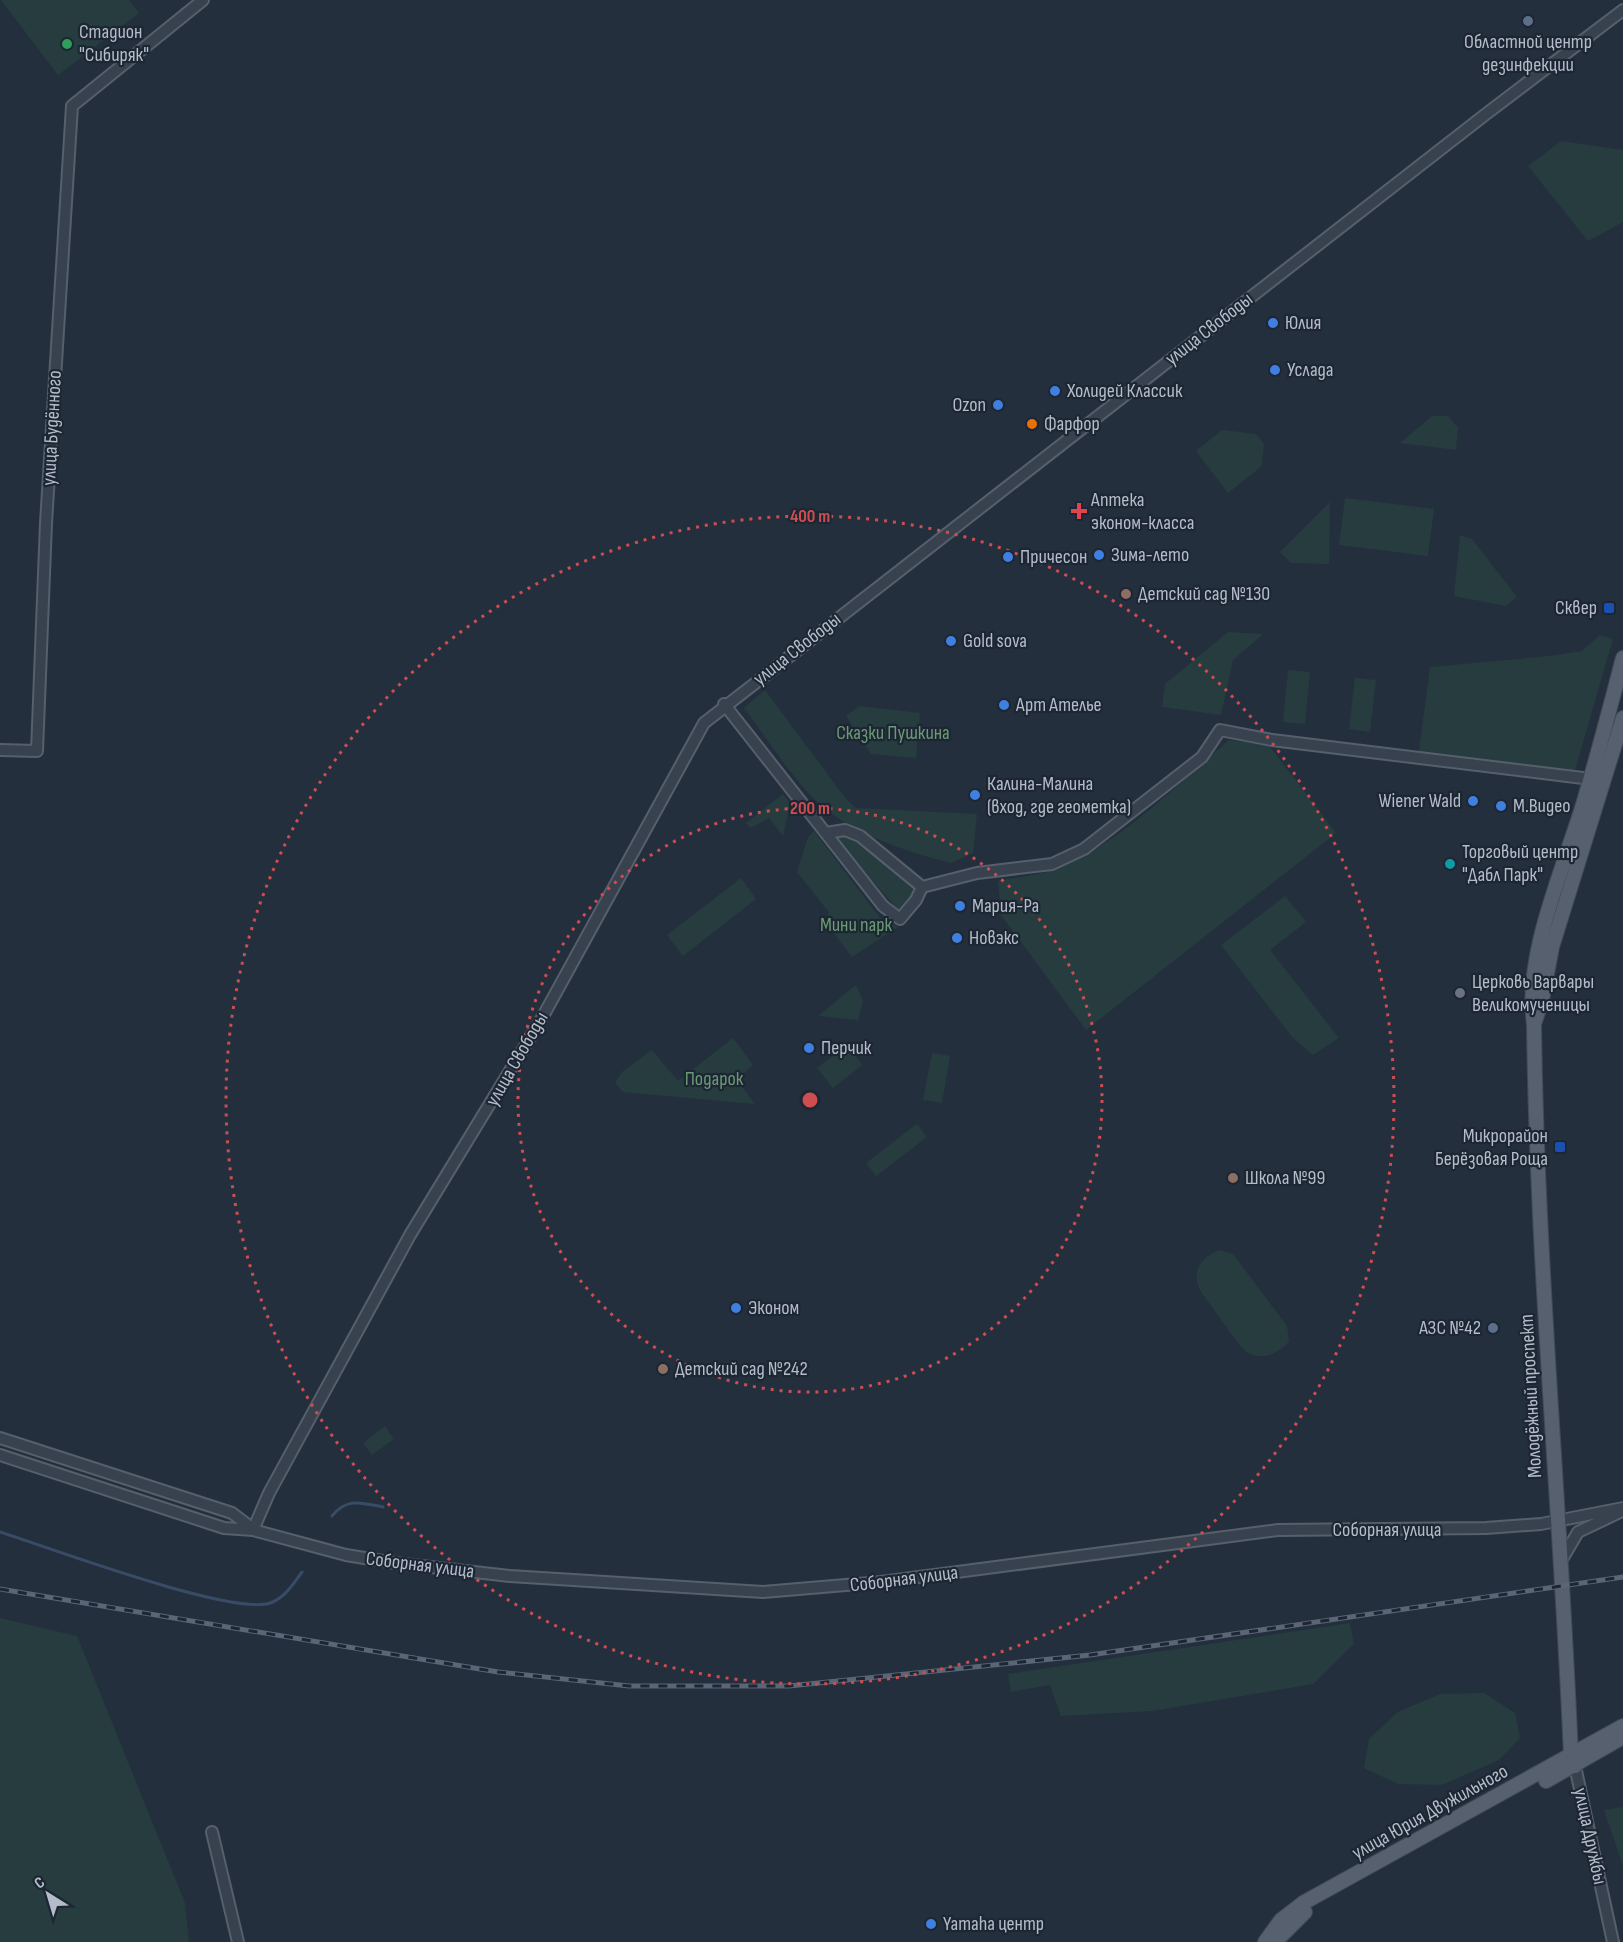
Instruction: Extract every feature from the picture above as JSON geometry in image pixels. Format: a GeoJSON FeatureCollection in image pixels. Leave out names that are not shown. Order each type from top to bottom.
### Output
{"type":"FeatureCollection","features":[{"type":"Feature","properties":{"kind":"main road","name":"Молодёжный проспект"},"geometry":{"type":"LineString","coordinates":[[1573,1761],[1531,1001],[1539,945],[1591,779],[1623,658]]}},
{"type":"Feature","properties":{"kind":"main road","name":"Молодёжный проспект"},"geometry":{"type":"LineString","coordinates":[[1534,1024],[1542,1000],[1552,947],[1623,718]]}},
{"type":"Feature","properties":{"kind":"main road","name":"улица Юрия Двужильного"},"geometry":{"type":"LineString","coordinates":[[1275,1942],[1299,1916],[1573,1761],[1623,1726]]}},
{"type":"Feature","properties":{"kind":"main road","name":"улица Юрия Двужильного"},"geometry":{"type":"LineString","coordinates":[[1265,1942],[1281,1920],[1303,1903],[1623,1737]]}},
{"type":"Feature","properties":{"kind":"street"},"geometry":{"type":"LineString","coordinates":[[183,0],[191,9],[203,0]]}},
{"type":"Feature","properties":{"kind":"street","name":"улица Будённого"},"geometry":{"type":"LineString","coordinates":[[0,750],[37,751],[47,512],[72,105],[191,9]]}},
{"type":"Feature","properties":{"kind":"street","name":"улица Свободы"},"geometry":{"type":"LineString","coordinates":[[253,1530],[269,1492],[410,1235],[542,1018],[704,723],[724,704],[1623,10]]}},
{"type":"Feature","properties":{"kind":"street"},"geometry":{"type":"LineString","coordinates":[[724,704],[883,906],[900,919],[916,900],[922,887]]}},
{"type":"Feature","properties":{"kind":"street"},"geometry":{"type":"LineString","coordinates":[[922,887],[977,873],[1052,864],[1084,849],[1202,757],[1220,730],[1272,740],[1591,779]]}},
{"type":"Feature","properties":{"kind":"street"},"geometry":{"type":"LineString","coordinates":[[826,833],[845,830],[860,836],[922,887]]}},
{"type":"Feature","properties":{"kind":"street","name":"Соборная улица"},"geometry":{"type":"LineString","coordinates":[[0,1438],[232,1513],[253,1530]]}},
{"type":"Feature","properties":{"kind":"street","name":"Соборная улица"},"geometry":{"type":"LineString","coordinates":[[0,1455],[225,1528],[253,1530],[346,1554],[395,1563],[510,1576],[763,1592],[881,1582],[1278,1530],[1455,1530],[1541,1524],[1623,1509]]}},
{"type":"Feature","properties":{"kind":"street"},"geometry":{"type":"LineString","coordinates":[[1561,1561],[1578,1532],[1623,1509]]}},
{"type":"Feature","properties":{"kind":"street","name":"улица Дружбы"},"geometry":{"type":"LineString","coordinates":[[1573,1761],[1613,1942]]}},
{"type":"Feature","properties":{"kind":"street"},"geometry":{"type":"LineString","coordinates":[[212,1832],[238,1942]]}},
{"type":"Feature","properties":{"kind":"green space","name":"Стадион \"Сибиряк\""},"geometry":{"type":"Polygon","coordinates":[[[1,0],[129,0],[139,13],[58,75],[1,0]]]}},
{"type":"Feature","properties":{"kind":"green space"},"geometry":{"type":"Polygon","coordinates":[[[1561,141],[1623,150],[1623,222],[1588,241],[1528,166],[1561,141]]]}},
{"type":"Feature","properties":{"kind":"green space"},"geometry":{"type":"Polygon","coordinates":[[[1432,416],[1448,416],[1458,428],[1456,450],[1400,443],[1432,416]]]}},
{"type":"Feature","properties":{"kind":"green space"},"geometry":{"type":"Polygon","coordinates":[[[1222,430],[1256,434],[1264,444],[1262,466],[1228,493],[1196,451],[1222,430]]]}},
{"type":"Feature","properties":{"kind":"green space"},"geometry":{"type":"Polygon","coordinates":[[[1345,498],[1434,509],[1428,556],[1339,545],[1345,498]]]}},
{"type":"Feature","properties":{"kind":"green space"},"geometry":{"type":"Polygon","coordinates":[[[1330,502],[1329,564],[1291,563],[1280,552],[1330,502]]]}},
{"type":"Feature","properties":{"kind":"green space"},"geometry":{"type":"Polygon","coordinates":[[[1460,535],[1472,539],[1517,597],[1506,606],[1454,596],[1460,535]]]}},
{"type":"Feature","properties":{"kind":"green space"},"geometry":{"type":"Polygon","coordinates":[[[1228,632],[1263,634],[1233,660],[1221,715],[1162,707],[1165,684],[1228,632]]]}},
{"type":"Feature","properties":{"kind":"green space"},"geometry":{"type":"Polygon","coordinates":[[[1600,635],[1613,639],[1573,777],[1418,758],[1430,667],[1582,651],[1600,635]]]}},
{"type":"Feature","properties":{"kind":"green space"},"geometry":{"type":"Polygon","coordinates":[[[1288,670],[1310,672],[1305,724],[1283,722],[1288,670]]]}},
{"type":"Feature","properties":{"kind":"green space"},"geometry":{"type":"Polygon","coordinates":[[[1355,678],[1376,680],[1370,732],[1349,729],[1355,678]]]}},
{"type":"Feature","properties":{"kind":"green space"},"geometry":{"type":"Polygon","coordinates":[[[765,690],[846,799],[856,808],[977,814],[973,853],[951,863],[883,842],[835,816],[810,795],[744,708],[765,690]]]}},
{"type":"Feature","properties":{"kind":"green space","name":"Сказки Пушкина"},"geometry":{"type":"Polygon","coordinates":[[[859,706],[920,713],[916,758],[871,754],[846,716],[859,706]]]}},
{"type":"Feature","properties":{"kind":"green space"},"geometry":{"type":"Polygon","coordinates":[[[1229,740],[1268,744],[1336,833],[1086,1030],[1001,915],[998,881],[1052,870],[1101,846],[1146,813],[1229,740]]]}},
{"type":"Feature","properties":{"kind":"green space"},"geometry":{"type":"Polygon","coordinates":[[[783,794],[790,804],[783,836],[769,818],[751,828],[746,823],[783,794]]]}},
{"type":"Feature","properties":{"kind":"green space","name":"Мини парк"},"geometry":{"type":"Polygon","coordinates":[[[814,831],[880,918],[898,927],[852,957],[829,927],[828,911],[797,872],[808,837],[814,831]]]}},
{"type":"Feature","properties":{"kind":"green space"},"geometry":{"type":"Polygon","coordinates":[[[846,833],[857,838],[913,885],[912,899],[900,912],[833,836],[846,833]]]}},
{"type":"Feature","properties":{"kind":"green space"},"geometry":{"type":"Polygon","coordinates":[[[741,878],[756,899],[683,956],[667,935],[741,878]]]}},
{"type":"Feature","properties":{"kind":"green space"},"geometry":{"type":"Polygon","coordinates":[[[1285,896],[1306,922],[1270,950],[1339,1038],[1313,1055],[1292,1037],[1221,945],[1285,896]]]}},
{"type":"Feature","properties":{"kind":"green space"},"geometry":{"type":"Polygon","coordinates":[[[856,985],[863,1001],[858,1020],[818,1016],[856,985]]]}},
{"type":"Feature","properties":{"kind":"green space","name":"Подарок"},"geometry":{"type":"Polygon","coordinates":[[[733,1038],[753,1065],[736,1079],[755,1104],[623,1092],[615,1083],[622,1072],[652,1050],[678,1081],[733,1038]]]}},
{"type":"Feature","properties":{"kind":"green space"},"geometry":{"type":"Polygon","coordinates":[[[847,1045],[862,1065],[833,1088],[817,1068],[847,1045]]]}},
{"type":"Feature","properties":{"kind":"green space"},"geometry":{"type":"Polygon","coordinates":[[[932,1053],[950,1056],[942,1103],[923,1100],[932,1053]]]}},
{"type":"Feature","properties":{"kind":"green space"},"geometry":{"type":"Polygon","coordinates":[[[917,1124],[927,1137],[876,1176],[866,1163],[917,1124]]]}},
{"type":"Feature","properties":{"kind":"green space"},"geometry":{"type":"Polygon","coordinates":[[[1219,1250],[1233,1254],[1287,1326],[1289,1341],[1281,1349],[1264,1356],[1247,1352],[1201,1292],[1196,1278],[1199,1266],[1212,1253],[1219,1250]]]}},
{"type":"Feature","properties":{"kind":"green space"},"geometry":{"type":"Polygon","coordinates":[[[385,1426],[394,1439],[372,1455],[363,1443],[385,1426]]]}},
{"type":"Feature","properties":{"kind":"green space"},"geometry":{"type":"Polygon","coordinates":[[[0,1618],[77,1636],[185,1903],[189,1942],[0,1942],[0,1618]]]}},
{"type":"Feature","properties":{"kind":"green space"},"geometry":{"type":"Polygon","coordinates":[[[1350,1623],[1354,1644],[1313,1684],[1153,1711],[1061,1716],[1050,1685],[1011,1692],[1008,1674],[1350,1623]]]}},
{"type":"Feature","properties":{"kind":"green space"},"geometry":{"type":"Polygon","coordinates":[[[1484,1693],[1515,1713],[1520,1738],[1499,1760],[1442,1785],[1398,1784],[1364,1768],[1369,1739],[1398,1712],[1440,1694],[1484,1693]]]}},
{"type":"Feature","properties":{"kind":"green space"},"geometry":{"type":"Polygon","coordinates":[[[1623,1807],[1623,1866],[1604,1810],[1623,1807]]]}},
{"type":"Feature","properties":{"kind":"waterway"},"geometry":{"type":"LineString","coordinates":[[332,1516],[343,1506],[349,1504],[362,1503],[383,1507]]}},
{"type":"Feature","properties":{"kind":"waterway"},"geometry":{"type":"LineString","coordinates":[[0,1532],[138,1578],[218,1600],[249,1604],[270,1603],[280,1598],[302,1572]]}},
{"type":"Feature","properties":{"kind":"railway"},"geometry":{"type":"LineString","coordinates":[[0,1589],[498,1672],[629,1686],[789,1686],[1090,1655],[1623,1577]]}},
{"type":"Feature","properties":{"kind":"place","name":"Областной центр дезинфекции"},"geometry":{"type":"Point","coordinates":[1528,21]}},
{"type":"Feature","properties":{"kind":"place","name":"Стадион \"Сибиряк\""},"geometry":{"type":"Point","coordinates":[67,44]}},
{"type":"Feature","properties":{"kind":"place","name":"Юлия"},"geometry":{"type":"Point","coordinates":[1273,323]}},
{"type":"Feature","properties":{"kind":"place","name":"Услада"},"geometry":{"type":"Point","coordinates":[1275,370]}},
{"type":"Feature","properties":{"kind":"place","name":"Холидей Классик"},"geometry":{"type":"Point","coordinates":[1055,391]}},
{"type":"Feature","properties":{"kind":"place","name":"Ozon"},"geometry":{"type":"Point","coordinates":[998,405]}},
{"type":"Feature","properties":{"kind":"place","name":"Фарфор"},"geometry":{"type":"Point","coordinates":[1032,424]}},
{"type":"Feature","properties":{"kind":"place","name":"Аптека эконом-класса"},"geometry":{"type":"Point","coordinates":[1079,511]}},
{"type":"Feature","properties":{"kind":"place","name":"Зима-лето"},"geometry":{"type":"Point","coordinates":[1099,555]}},
{"type":"Feature","properties":{"kind":"place","name":"Причесон"},"geometry":{"type":"Point","coordinates":[1008,557]}},
{"type":"Feature","properties":{"kind":"place","name":"Детский сад №130"},"geometry":{"type":"Point","coordinates":[1126,594]}},
{"type":"Feature","properties":{"kind":"place","name":"Сквер"},"geometry":{"type":"Point","coordinates":[1609,608]}},
{"type":"Feature","properties":{"kind":"place","name":"Gold sova"},"geometry":{"type":"Point","coordinates":[951,641]}},
{"type":"Feature","properties":{"kind":"place","name":"Арт Ателье"},"geometry":{"type":"Point","coordinates":[1004,705]}},
{"type":"Feature","properties":{"kind":"place","name":"Калина-Малина (вход, где геометка)"},"geometry":{"type":"Point","coordinates":[975,795]}},
{"type":"Feature","properties":{"kind":"place","name":"Wiener Wald"},"geometry":{"type":"Point","coordinates":[1473,801]}},
{"type":"Feature","properties":{"kind":"place","name":"М.Видео"},"geometry":{"type":"Point","coordinates":[1501,806]}},
{"type":"Feature","properties":{"kind":"place","name":"Торговый центр \"Дабл Парк\""},"geometry":{"type":"Point","coordinates":[1450,864]}},
{"type":"Feature","properties":{"kind":"place","name":"Мария-Ра"},"geometry":{"type":"Point","coordinates":[960,906]}},
{"type":"Feature","properties":{"kind":"place","name":"Новэкс"},"geometry":{"type":"Point","coordinates":[957,938]}},
{"type":"Feature","properties":{"kind":"place","name":"Церковь Варвары Великомученицы"},"geometry":{"type":"Point","coordinates":[1460,993]}},
{"type":"Feature","properties":{"kind":"place","name":"Перчик"},"geometry":{"type":"Point","coordinates":[809,1048]}},
{"type":"Feature","properties":{"kind":"place","name":"Микрорайон Берёзовая Роща"},"geometry":{"type":"Point","coordinates":[1560,1147]}},
{"type":"Feature","properties":{"kind":"place","name":"Школа №99"},"geometry":{"type":"Point","coordinates":[1233,1178]}},
{"type":"Feature","properties":{"kind":"place","name":"Эконом"},"geometry":{"type":"Point","coordinates":[736,1308]}},
{"type":"Feature","properties":{"kind":"place","name":"АЗС №42"},"geometry":{"type":"Point","coordinates":[1493,1328]}},
{"type":"Feature","properties":{"kind":"place","name":"Детский сад №242"},"geometry":{"type":"Point","coordinates":[663,1369]}},
{"type":"Feature","properties":{"kind":"place","name":"Yamaha центр"},"geometry":{"type":"Point","coordinates":[931,1924]}}]}
